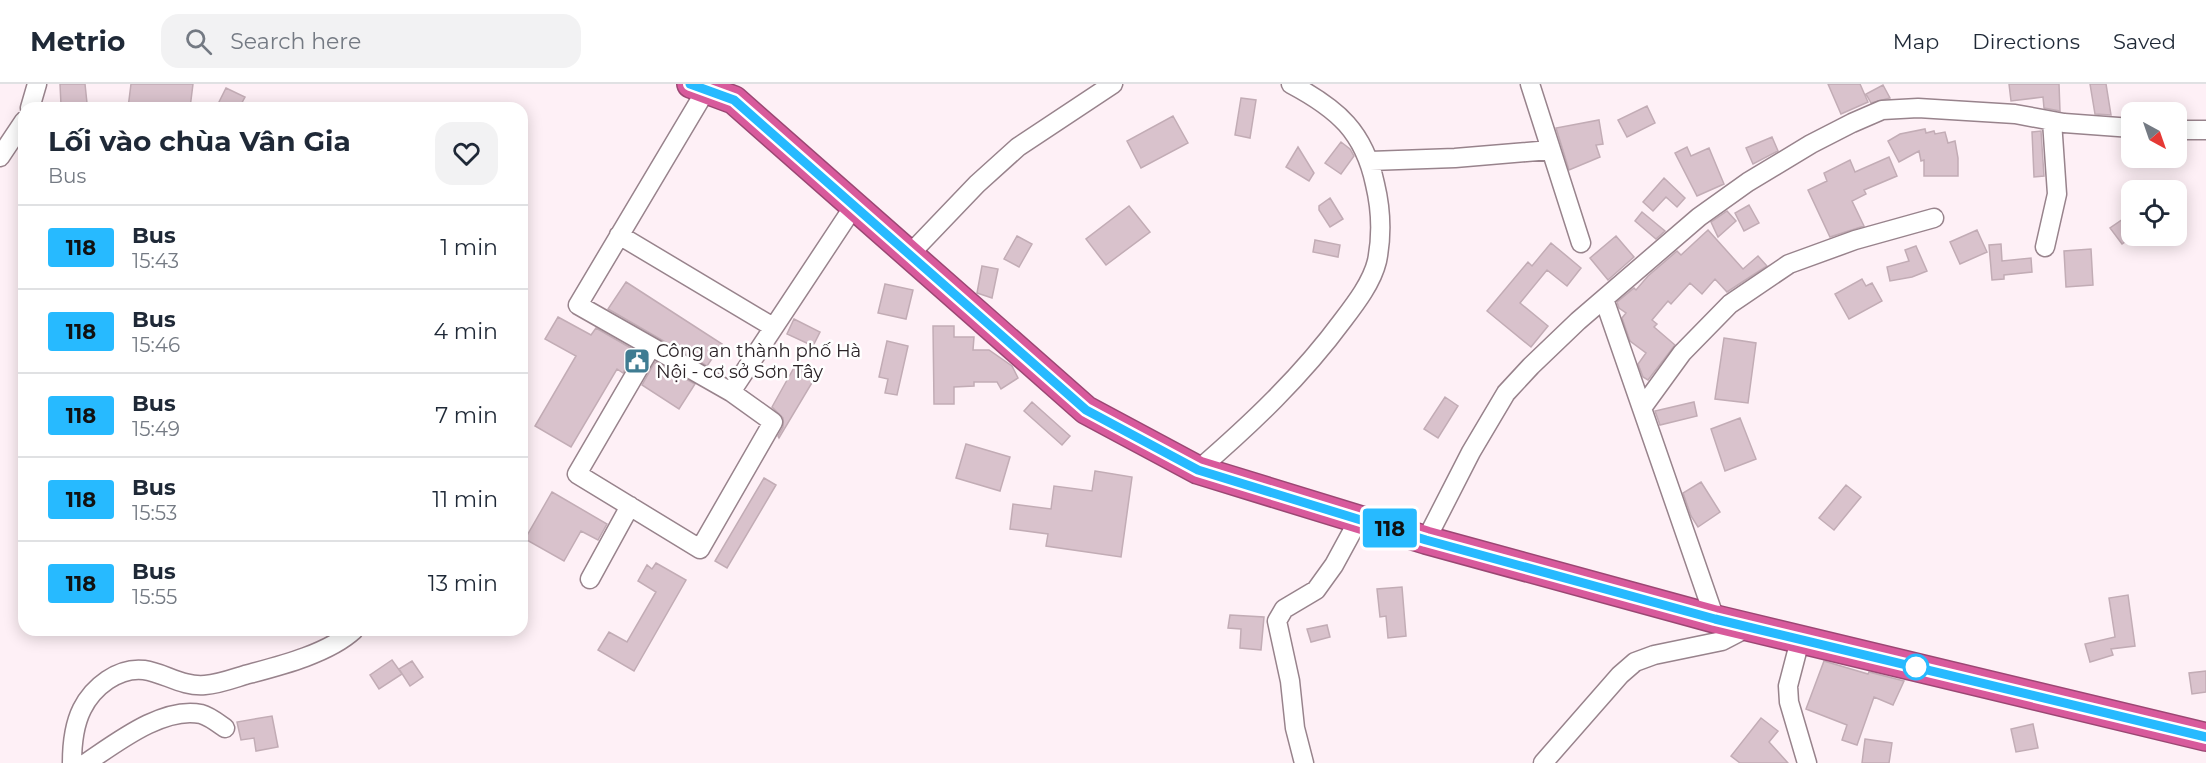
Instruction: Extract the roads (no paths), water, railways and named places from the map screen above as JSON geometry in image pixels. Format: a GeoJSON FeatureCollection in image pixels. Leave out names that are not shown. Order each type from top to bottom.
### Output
{"type":"FeatureCollection","features":[{"type":"Feature","properties":{"kind":"highway"},"geometry":{"type":"LineString","coordinates":[[698,87],[734,100],[1086,410],[1198,470],[1426,540],[1715,619],[2206,737]]}},
{"type":"Feature","properties":{"kind":"street"},"geometry":{"type":"LineString","coordinates":[[32,102],[37,84]]}},
{"type":"Feature","properties":{"kind":"street"},"geometry":{"type":"LineString","coordinates":[[909,255],[977,184],[1018,147],[1113,84]]}},
{"type":"Feature","properties":{"kind":"street"},"geometry":{"type":"LineString","coordinates":[[1198,470],[1248,427],[1318,354],[1363,291],[1376,263],[1381,226],[1377,191],[1370,161],[1355,132],[1330,107],[1291,84]]}},
{"type":"Feature","properties":{"kind":"street"},"geometry":{"type":"LineString","coordinates":[[1530,84],[1581,243]]}},
{"type":"Feature","properties":{"kind":"street"},"geometry":{"type":"LineString","coordinates":[[651,347],[577,474],[700,549],[773,422],[731,392],[578,305],[619,235],[698,87]]}},
{"type":"Feature","properties":{"kind":"street"},"geometry":{"type":"LineString","coordinates":[[1426,540],[1471,452],[1506,393],[1531,366],[1699,217],[1748,182],[1811,144],[1882,110],[1954,109],[2121,127]]}},
{"type":"Feature","properties":{"kind":"street"},"geometry":{"type":"LineString","coordinates":[[2045,247],[2057,194],[2052,121]]}},
{"type":"Feature","properties":{"kind":"street"},"geometry":{"type":"LineString","coordinates":[[0,157],[16,127]]}},
{"type":"Feature","properties":{"kind":"street"},"geometry":{"type":"LineString","coordinates":[[2187,130],[2206,130]]}},
{"type":"Feature","properties":{"kind":"street"},"geometry":{"type":"LineString","coordinates":[[1370,161],[1455,158],[1550,150]]}},
{"type":"Feature","properties":{"kind":"street"},"geometry":{"type":"LineString","coordinates":[[731,392],[854,207]]}},
{"type":"Feature","properties":{"kind":"street"},"geometry":{"type":"LineString","coordinates":[[1642,408],[1682,353],[1730,304],[1789,264],[1855,240],[1934,218]]}},
{"type":"Feature","properties":{"kind":"street"},"geometry":{"type":"LineString","coordinates":[[619,235],[773,327]]}},
{"type":"Feature","properties":{"kind":"street"},"geometry":{"type":"LineString","coordinates":[[1604,299],[1715,619]]}},
{"type":"Feature","properties":{"kind":"street"},"geometry":{"type":"LineString","coordinates":[[590,579],[630,507]]}},
{"type":"Feature","properties":{"kind":"street"},"geometry":{"type":"LineString","coordinates":[[1304,763],[1295,728],[1290,681],[1277,621],[1284,609],[1316,590],[1334,565],[1359,519]]}},
{"type":"Feature","properties":{"kind":"street"},"geometry":{"type":"LineString","coordinates":[[1544,763],[1620,675],[1635,662],[1654,655],[1722,641],[1749,627]]}},
{"type":"Feature","properties":{"kind":"street"},"geometry":{"type":"LineString","coordinates":[[72,763],[73,746],[81,711],[101,685],[124,672],[147,671],[174,681],[206,685],[282,665],[335,643],[345,636]]}},
{"type":"Feature","properties":{"kind":"street"},"geometry":{"type":"LineString","coordinates":[[1800,640],[1788,686],[1789,702],[1807,763]]}},
{"type":"Feature","properties":{"kind":"street"},"geometry":{"type":"LineString","coordinates":[[86,763],[134,732],[159,719],[182,713],[202,715],[225,728]]}},
{"type":"Feature","properties":{"kind":"place","name":"Công an thành phố Hà Nội - cơ sở Sơn Tây"},"geometry":{"type":"Point","coordinates":[637,361]}}]}
